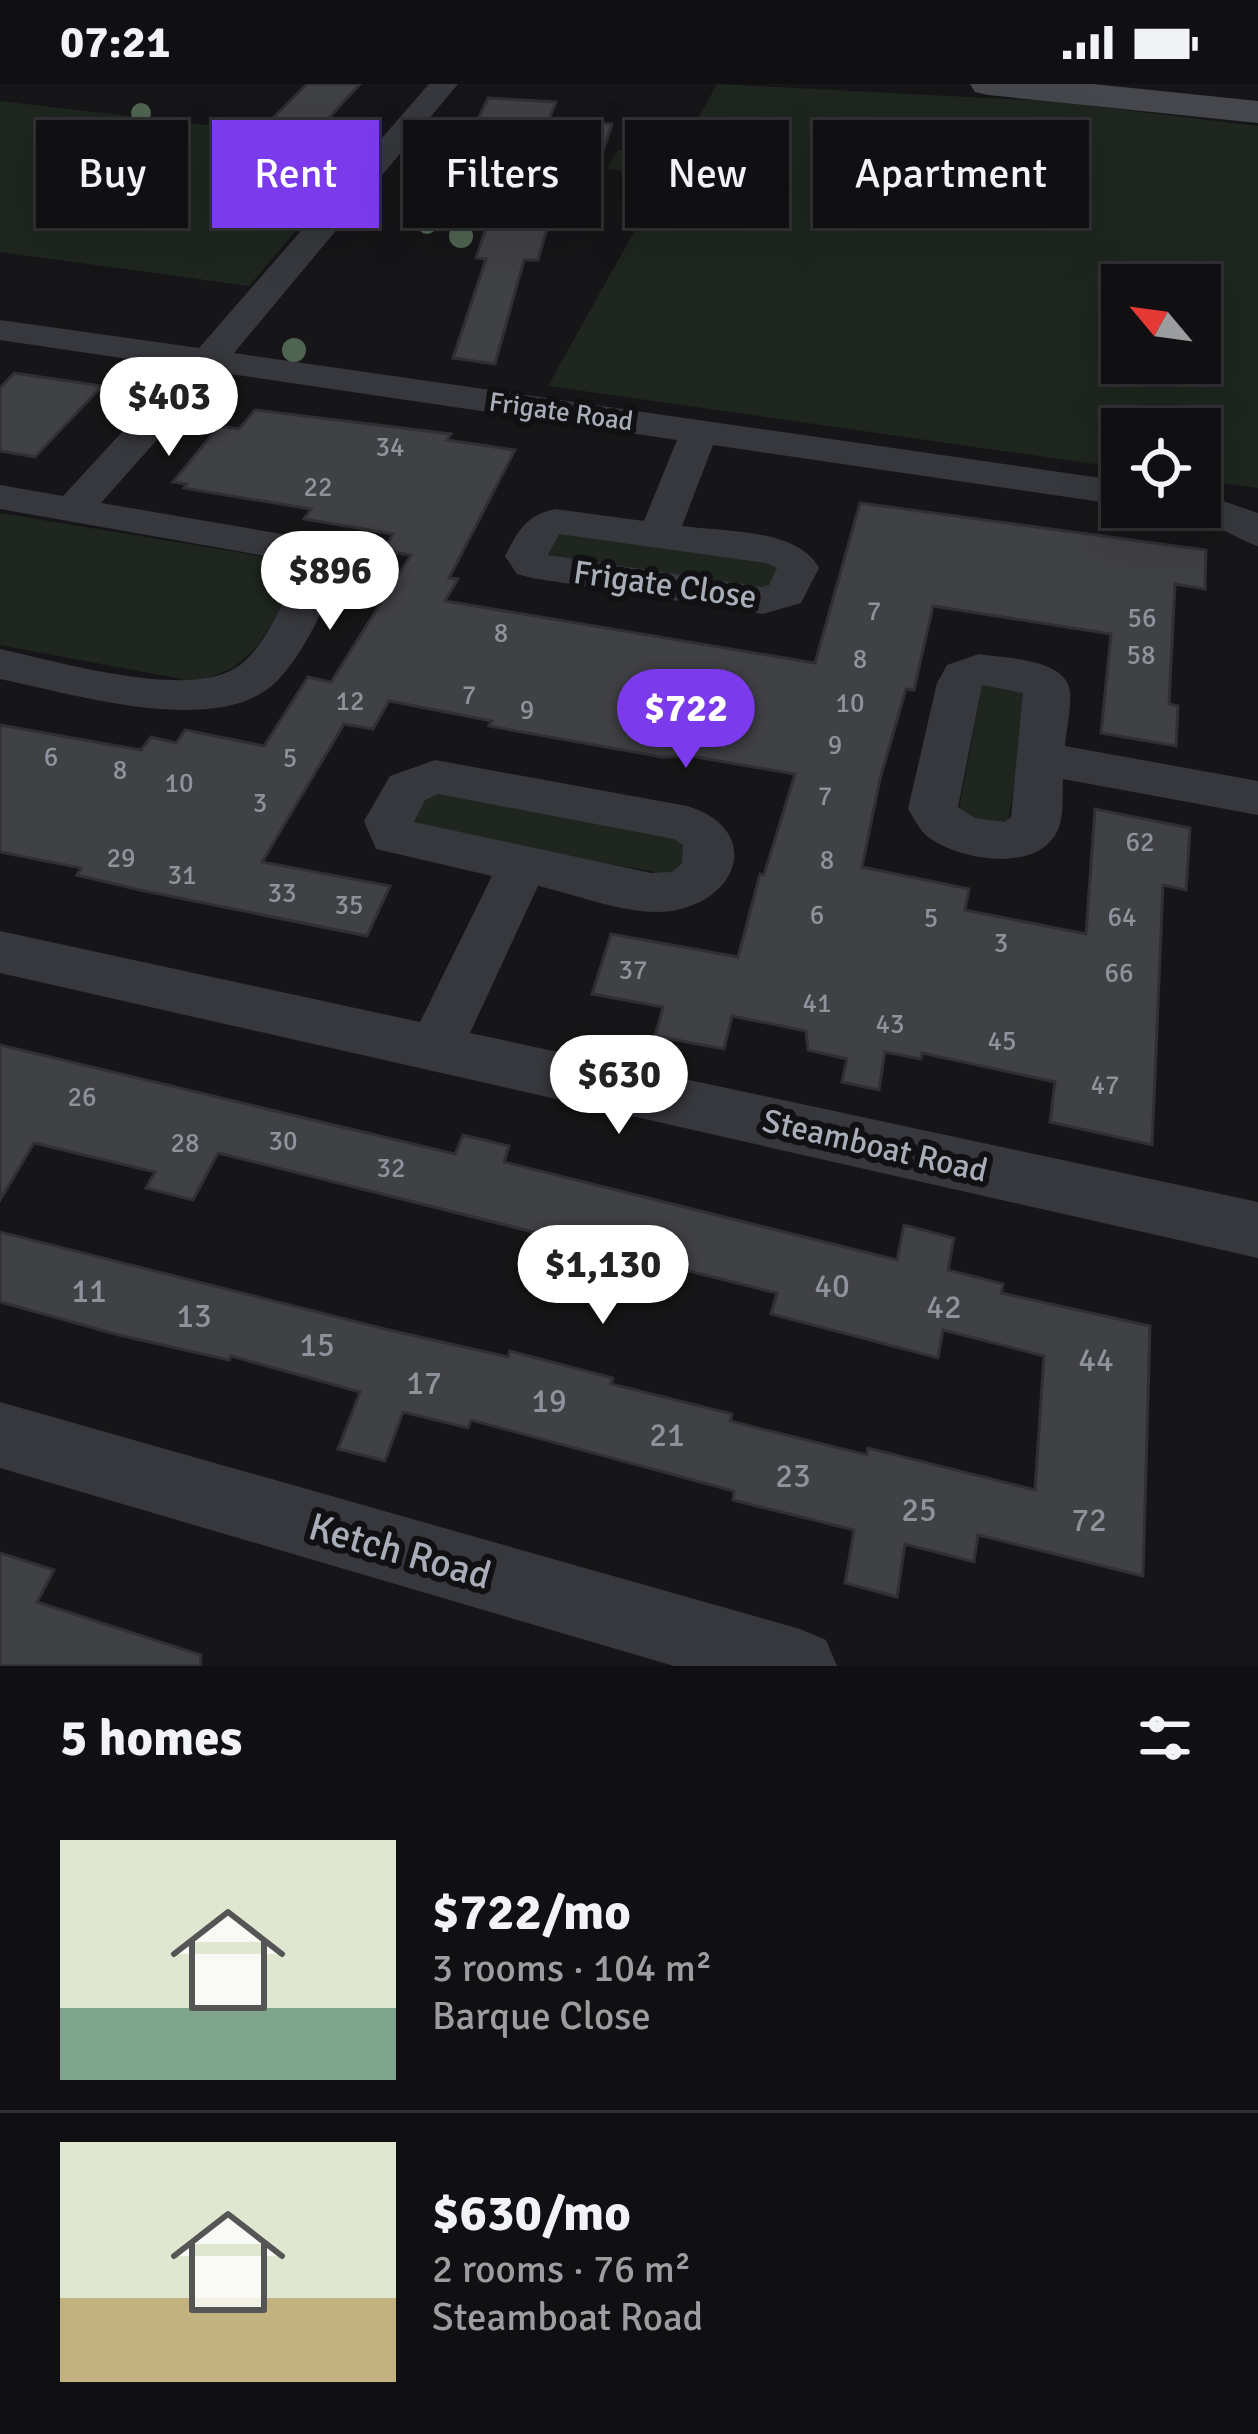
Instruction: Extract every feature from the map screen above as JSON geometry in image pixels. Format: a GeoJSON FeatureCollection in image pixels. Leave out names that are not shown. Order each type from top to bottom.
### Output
{"type":"FeatureCollection","features":[{"type":"Feature","properties":{"kind":"street"},"geometry":{"type":"LineString","coordinates":[[74,508],[208,361],[444,84]]}},
{"type":"Feature","properties":{"kind":"street"},"geometry":{"type":"LineString","coordinates":[[988,84],[1258,112]]}},
{"type":"Feature","properties":{"kind":"street","name":"Frigate Road"},"geometry":{"type":"LineString","coordinates":[[0,330],[1101,490]]}},
{"type":"Feature","properties":{"kind":"street","name":"Frigate Close"},"geometry":{"type":"LineString","coordinates":[[659,534],[699,430]]}},
{"type":"Feature","properties":{"kind":"street"},"geometry":{"type":"LineString","coordinates":[[0,497],[298,550],[315,557],[320,569],[259,674],[239,688],[191,697],[0,664]]}},
{"type":"Feature","properties":{"kind":"street"},"geometry":{"type":"LineString","coordinates":[[1221,512],[1238,518],[1258,534]]}},
{"type":"Feature","properties":{"kind":"street","name":"Frigate Close"},"geometry":{"type":"LineString","coordinates":[[555,520],[659,534],[776,552],[794,560],[798,568],[786,594],[763,602],[540,567],[526,556],[542,526],[555,520]]}},
{"type":"Feature","properties":{"kind":"street"},"geometry":{"type":"LineString","coordinates":[[1043,759],[1258,798]]}},
{"type":"Feature","properties":{"kind":"street"},"geometry":{"type":"LineString","coordinates":[[435,777],[687,824],[708,836],[710,845],[693,887],[672,894],[522,866],[404,842],[394,836],[389,821],[407,788],[435,777]]}},
{"type":"Feature","properties":{"kind":"street"},"geometry":{"type":"LineString","coordinates":[[435,1048],[522,866]]}},
{"type":"Feature","properties":{"kind":"street","name":"Steamboat Road"},"geometry":{"type":"LineString","coordinates":[[0,952],[1258,1229]]}},
{"type":"Feature","properties":{"kind":"street","name":"Ketch Road"},"geometry":{"type":"LineString","coordinates":[[0,1435],[800,1666]]}},
{"type":"Feature","properties":{"kind":"shaded area"},"geometry":{"type":"Polygon","coordinates":[[[717,84],[1049,101],[1258,126],[1258,488],[1221,483],[1221,408],[1101,408],[1101,465],[548,386],[636,228],[789,228],[789,120],[697,120],[717,84]]]}},
{"type":"Feature","properties":{"kind":"shaded area"},"geometry":{"type":"Polygon","coordinates":[[[0,101],[163,120],[36,120],[36,228],[188,228],[188,123],[212,126],[212,228],[298,228],[249,286],[0,252],[0,101]]]}},
{"type":"Feature","properties":{"kind":"shaded area"},"geometry":{"type":"Polygon","coordinates":[[[618,150],[625,151],[625,171],[607,169],[618,150]]]}},
{"type":"Feature","properties":{"kind":"shaded area"},"geometry":{"type":"Polygon","coordinates":[[[0,513],[284,560],[298,578],[245,658],[214,676],[192,681],[0,645],[0,513]]]}},
{"type":"Feature","properties":{"kind":"shaded area"},"geometry":{"type":"Polygon","coordinates":[[[556,530],[770,562],[784,571],[764,590],[549,555],[556,530]]]}},
{"type":"Feature","properties":{"kind":"shaded area"},"geometry":{"type":"Polygon","coordinates":[[[982,684],[1030,693],[1007,826],[966,822],[959,810],[982,684]]]}},
{"type":"Feature","properties":{"kind":"shaded area"},"geometry":{"type":"Polygon","coordinates":[[[433,791],[684,839],[693,848],[675,876],[416,827],[410,817],[419,797],[433,791]]]}},
{"type":"Feature","properties":{"kind":"building"},"geometry":{"type":"Polygon","coordinates":[[[307,84],[360,84],[327,120],[271,120],[307,84]]]}},
{"type":"Feature","properties":{"kind":"building"},"geometry":{"type":"Polygon","coordinates":[[[488,98],[556,102],[549,120],[478,120],[488,98]]]}},
{"type":"Feature","properties":{"kind":"building"},"geometry":{"type":"Polygon","coordinates":[[[601,123],[612,124],[601,157],[601,123]]]}},
{"type":"Feature","properties":{"kind":"building"},"geometry":{"type":"Polygon","coordinates":[[[486,228],[547,228],[538,260],[524,260],[495,364],[453,358],[486,259],[476,258],[486,228]]]}},
{"type":"Feature","properties":{"kind":"building"},"geometry":{"type":"Polygon","coordinates":[[[14,373],[102,386],[35,457],[0,451],[0,388],[14,373]]]}},
{"type":"Feature","properties":{"kind":"building"},"geometry":{"type":"Polygon","coordinates":[[[255,410],[451,434],[447,440],[515,450],[449,578],[458,579],[445,601],[815,663],[860,503],[1206,550],[1205,589],[1175,584],[1169,704],[1178,706],[1176,746],[1101,733],[1111,634],[933,606],[914,690],[906,689],[880,779],[862,867],[969,889],[965,910],[1086,934],[1095,809],[1190,828],[1186,890],[1163,885],[1152,1145],[1050,1122],[1055,1082],[922,1053],[921,1059],[885,1052],[879,1090],[842,1082],[847,1059],[808,1050],[806,1031],[732,1016],[724,1049],[655,1036],[663,1007],[592,994],[611,934],[738,957],[760,874],[764,875],[795,774],[690,756],[662,757],[489,726],[492,721],[389,701],[373,729],[344,724],[262,862],[390,886],[367,936],[140,890],[77,875],[81,868],[0,852],[0,725],[141,750],[151,737],[176,743],[185,730],[264,746],[308,677],[331,682],[411,555],[384,551],[393,534],[304,519],[311,509],[184,488],[187,484],[173,482],[219,426],[239,429],[255,410]]]}},
{"type":"Feature","properties":{"kind":"building"},"geometry":{"type":"Polygon","coordinates":[[[0,1045],[455,1154],[463,1135],[509,1146],[504,1162],[897,1260],[904,1225],[954,1238],[948,1270],[1003,1284],[1001,1293],[1150,1326],[1143,1576],[978,1535],[974,1562],[905,1544],[897,1597],[845,1583],[854,1530],[733,1500],[734,1491],[471,1420],[468,1428],[403,1412],[385,1461],[338,1449],[360,1392],[231,1356],[229,1360],[119,1335],[0,1302],[0,1232],[385,1329],[508,1357],[510,1351],[613,1378],[611,1384],[732,1414],[730,1421],[867,1455],[868,1448],[1035,1490],[1044,1356],[943,1330],[938,1358],[771,1314],[777,1293],[218,1153],[193,1200],[146,1188],[155,1172],[34,1143],[0,1200],[0,1045]]]}},
{"type":"Feature","properties":{"kind":"building"},"geometry":{"type":"Polygon","coordinates":[[[0,1553],[54,1570],[37,1602],[201,1655],[200,1666],[0,1666],[0,1553]]]}}]}
